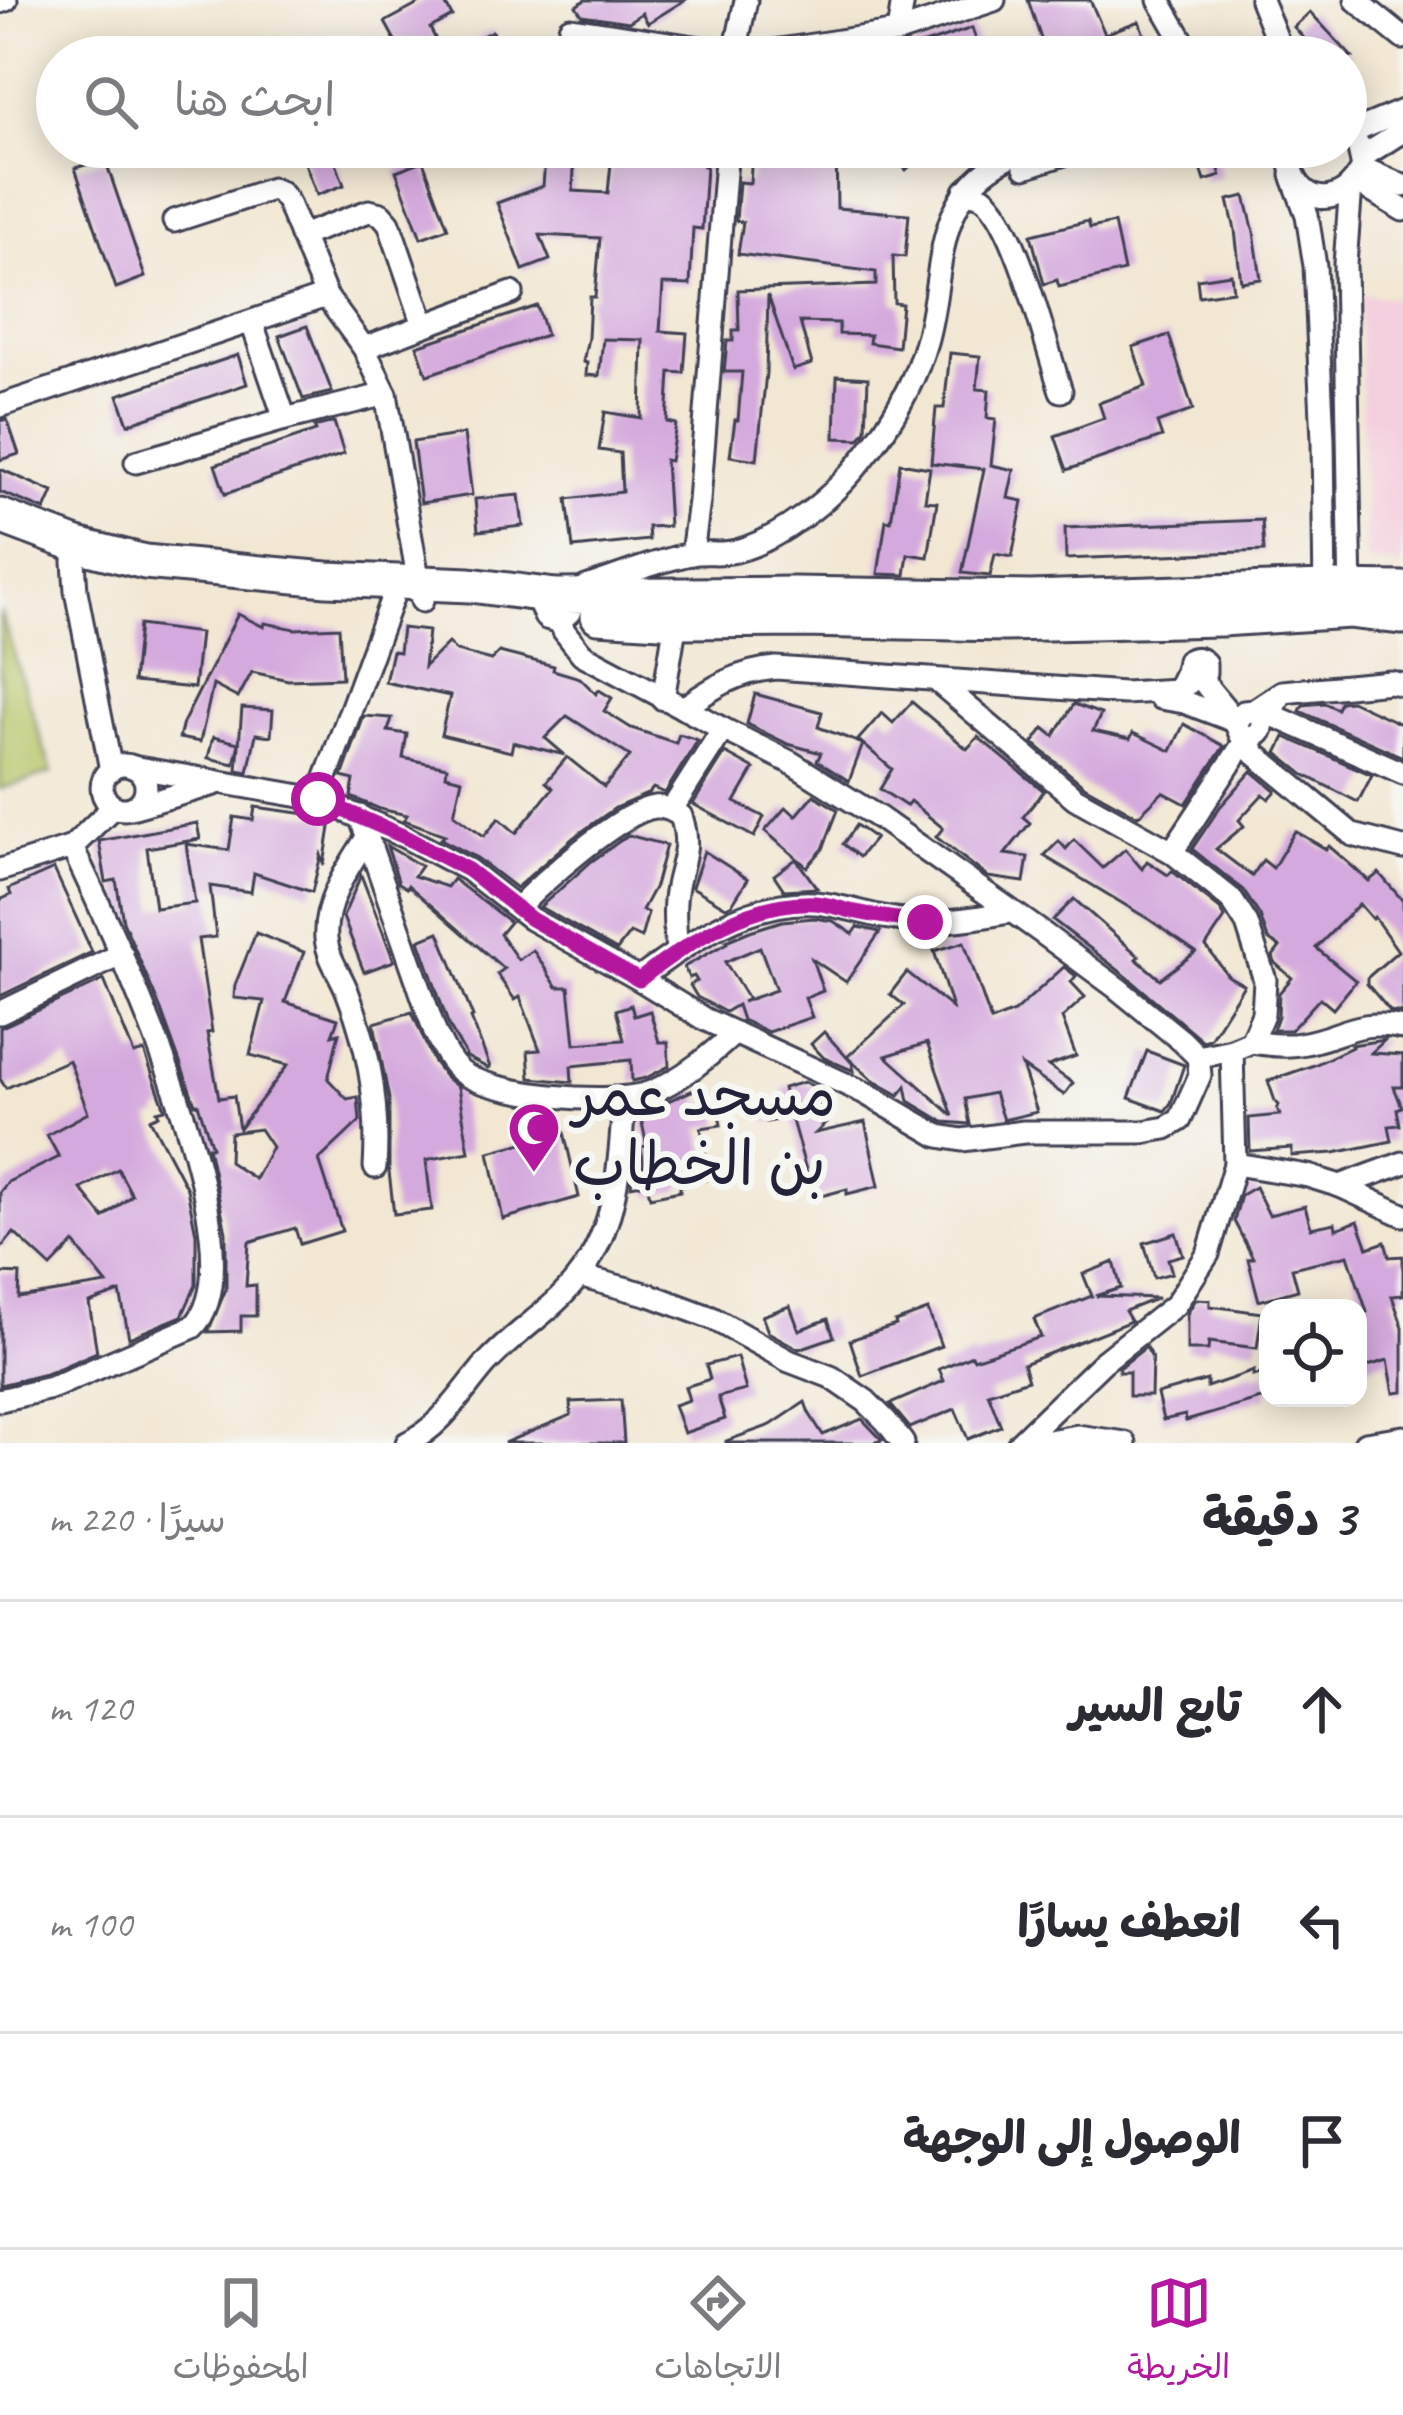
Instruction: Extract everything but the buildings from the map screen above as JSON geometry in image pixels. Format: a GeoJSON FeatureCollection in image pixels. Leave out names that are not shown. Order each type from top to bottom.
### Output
{"type":"FeatureCollection","features":[{"type":"Feature","properties":{"kind":"main road"},"geometry":{"type":"LineString","coordinates":[[0,516],[130,580],[193,587],[412,594],[676,621],[1004,624],[1221,619],[1403,589]]}},
{"type":"Feature","properties":{"kind":"main road"},"geometry":{"type":"LineString","coordinates":[[0,535],[75,553]]}},
{"type":"Feature","properties":{"kind":"main road"},"geometry":{"type":"LineString","coordinates":[[557,606],[794,594],[1338,600],[1403,616]]}},
{"type":"Feature","properties":{"kind":"street"},"geometry":{"type":"LineString","coordinates":[[738,36],[746,0]]}},
{"type":"Feature","properties":{"kind":"street"},"geometry":{"type":"LineString","coordinates":[[898,32],[903,0]]}},
{"type":"Feature","properties":{"kind":"street"},"geometry":{"type":"LineString","coordinates":[[872,36],[994,0]]}},
{"type":"Feature","properties":{"kind":"street"},"geometry":{"type":"LineString","coordinates":[[1159,0],[1180,36]]}},
{"type":"Feature","properties":{"kind":"street"},"geometry":{"type":"LineString","coordinates":[[1261,0],[1275,36]]}},
{"type":"Feature","properties":{"kind":"street"},"geometry":{"type":"LineString","coordinates":[[1356,0],[1403,38]]}},
{"type":"Feature","properties":{"kind":"street"},"geometry":{"type":"LineString","coordinates":[[570,28],[619,36]]}},
{"type":"Feature","properties":{"kind":"street"},"geometry":{"type":"LineString","coordinates":[[1367,125],[1403,111]]}},
{"type":"Feature","properties":{"kind":"street"},"geometry":{"type":"LineString","coordinates":[[1367,165],[1403,131]]}},
{"type":"Feature","properties":{"kind":"street"},"geometry":{"type":"LineString","coordinates":[[692,554],[725,168]]}},
{"type":"Feature","properties":{"kind":"street"},"geometry":{"type":"LineString","coordinates":[[221,783],[124,807],[104,796],[102,789],[103,781],[121,768],[221,783],[318,799],[364,826],[468,870],[531,919],[704,1019],[865,1093],[939,1136],[962,1140],[1024,1132],[1142,1132],[1180,1120],[1200,1076],[1198,1057],[1117,988],[826,783],[582,654],[564,631],[557,606],[692,554],[735,552],[772,537],[841,483],[892,421],[914,379],[928,339],[953,210],[964,191],[993,168]]}},
{"type":"Feature","properties":{"kind":"street"},"geometry":{"type":"LineString","coordinates":[[983,175],[1021,168]]}},
{"type":"Feature","properties":{"kind":"street"},"geometry":{"type":"LineString","coordinates":[[1290,168],[1307,215],[1315,266],[1338,600]]}},
{"type":"Feature","properties":{"kind":"street"},"geometry":{"type":"LineString","coordinates":[[1338,600],[1345,264],[1358,168]]}},
{"type":"Feature","properties":{"kind":"street"},"geometry":{"type":"LineString","coordinates":[[1292,175],[1309,193],[1334,195],[1363,168]]}},
{"type":"Feature","properties":{"kind":"street"},"geometry":{"type":"LineString","coordinates":[[1358,173],[1403,186]]}},
{"type":"Feature","properties":{"kind":"street"},"geometry":{"type":"LineString","coordinates":[[1358,173],[1403,210]]}},
{"type":"Feature","properties":{"kind":"street"},"geometry":{"type":"LineString","coordinates":[[174,221],[272,190],[280,192],[326,296],[364,348],[386,394],[412,594],[318,799]]}},
{"type":"Feature","properties":{"kind":"street"},"geometry":{"type":"LineString","coordinates":[[964,191],[983,198],[1015,247],[1060,391]]}},
{"type":"Feature","properties":{"kind":"street"},"geometry":{"type":"LineString","coordinates":[[301,236],[369,211],[381,214],[389,223],[424,325]]}},
{"type":"Feature","properties":{"kind":"street"},"geometry":{"type":"LineString","coordinates":[[364,348],[512,293]]}},
{"type":"Feature","properties":{"kind":"street"},"geometry":{"type":"LineString","coordinates":[[0,406],[326,296]]}},
{"type":"Feature","properties":{"kind":"street"},"geometry":{"type":"LineString","coordinates":[[252,323],[285,419]]}},
{"type":"Feature","properties":{"kind":"street"},"geometry":{"type":"LineString","coordinates":[[136,462],[386,394]]}},
{"type":"Feature","properties":{"kind":"street"},"geometry":{"type":"LineString","coordinates":[[75,553],[76,591],[121,768]]}},
{"type":"Feature","properties":{"kind":"street"},"geometry":{"type":"LineString","coordinates":[[1184,619],[1192,674],[1214,698],[1254,721]]}},
{"type":"Feature","properties":{"kind":"street"},"geometry":{"type":"LineString","coordinates":[[1124,693],[1192,674],[1221,619]]}},
{"type":"Feature","properties":{"kind":"street"},"geometry":{"type":"LineString","coordinates":[[673,704],[676,621]]}},
{"type":"Feature","properties":{"kind":"street"},"geometry":{"type":"LineString","coordinates":[[673,704],[751,670],[776,668],[1124,693],[1184,702],[1254,721],[1403,773]]}},
{"type":"Feature","properties":{"kind":"street"},"geometry":{"type":"LineString","coordinates":[[937,681],[1076,798],[1172,852],[1231,899],[1247,924],[1265,980],[1264,1014],[1242,1046],[1235,1164],[1208,1254],[1174,1305],[1103,1362],[1019,1443]]}},
{"type":"Feature","properties":{"kind":"street"},"geometry":{"type":"LineString","coordinates":[[1172,852],[1254,721],[1282,692],[1391,682],[1403,685]]}},
{"type":"Feature","properties":{"kind":"street"},"geometry":{"type":"LineString","coordinates":[[1254,721],[1255,754],[1352,835],[1403,848]]}},
{"type":"Feature","properties":{"kind":"street"},"geometry":{"type":"LineString","coordinates":[[672,809],[723,729]]}},
{"type":"Feature","properties":{"kind":"street"},"geometry":{"type":"LineString","coordinates":[[0,870],[72,847],[124,807],[140,802],[146,789],[143,776],[121,768]]}},
{"type":"Feature","properties":{"kind":"street"},"geometry":{"type":"LineString","coordinates":[[518,908],[538,885],[593,842],[641,812],[655,807],[672,809],[681,816],[688,850],[676,886],[676,950]]}},
{"type":"Feature","properties":{"kind":"street"},"geometry":{"type":"LineString","coordinates":[[364,826],[435,1032],[462,1073],[499,1088],[532,1094],[625,1099],[650,1093],[680,1077],[734,1033]]}},
{"type":"Feature","properties":{"kind":"street"},"geometry":{"type":"LineString","coordinates":[[364,826],[328,913],[326,938],[370,1072],[377,1135],[375,1167]]}},
{"type":"Feature","properties":{"kind":"street"},"geometry":{"type":"LineString","coordinates":[[0,1400],[51,1388],[193,1327],[205,1308],[214,1265],[212,1229],[164,1055],[72,847]]}},
{"type":"Feature","properties":{"kind":"street"},"geometry":{"type":"LineString","coordinates":[[639,980],[676,950],[756,912],[784,904],[818,903],[925,922],[1009,912]]}},
{"type":"Feature","properties":{"kind":"street"},"geometry":{"type":"LineString","coordinates":[[0,1012],[122,954]]}},
{"type":"Feature","properties":{"kind":"street"},"geometry":{"type":"LineString","coordinates":[[1198,1057],[1242,1046],[1301,1044],[1379,1022],[1403,1028]]}},
{"type":"Feature","properties":{"kind":"street"},"geometry":{"type":"LineString","coordinates":[[407,1443],[425,1435],[488,1362],[579,1276],[603,1233],[619,1178],[625,1099]]}},
{"type":"Feature","properties":{"kind":"street"},"geometry":{"type":"LineString","coordinates":[[1340,1186],[1403,1163]]}},
{"type":"Feature","properties":{"kind":"street"},"geometry":{"type":"LineString","coordinates":[[1235,1164],[1308,1176],[1403,1215]]}},
{"type":"Feature","properties":{"kind":"street"},"geometry":{"type":"LineString","coordinates":[[579,1276],[712,1318],[789,1361],[831,1377],[866,1401],[903,1443]]}},
{"type":"Feature","properties":{"kind":"street"},"geometry":{"type":"LineString","coordinates":[[1037,1443],[1077,1436],[1125,1443]]}},
{"type":"Feature","properties":{"kind":"street"},"geometry":{"type":"LineString","coordinates":[[1365,1443],[1403,1437]]}},
{"type":"Feature","properties":{"kind":"shaded area"},"geometry":{"type":"Polygon","coordinates":[[[1359,294],[1403,299],[1403,566],[1366,561],[1359,294]]]}},
{"type":"Feature","properties":{"kind":"green space"},"geometry":{"type":"Polygon","coordinates":[[[0,611],[52,773],[0,789],[0,611]]]}},
{"type":"Feature","properties":{"kind":"place","name":"مسجد عمر بن الخطاب"},"geometry":{"type":"Point","coordinates":[534,1174]}},
{"type":"Feature","properties":{"kind":"route"},"geometry":{"type":"LineString","coordinates":[[318,799],[468,870],[531,919],[639,980],[676,950],[756,912],[784,904],[818,903],[925,922]]}}]}
